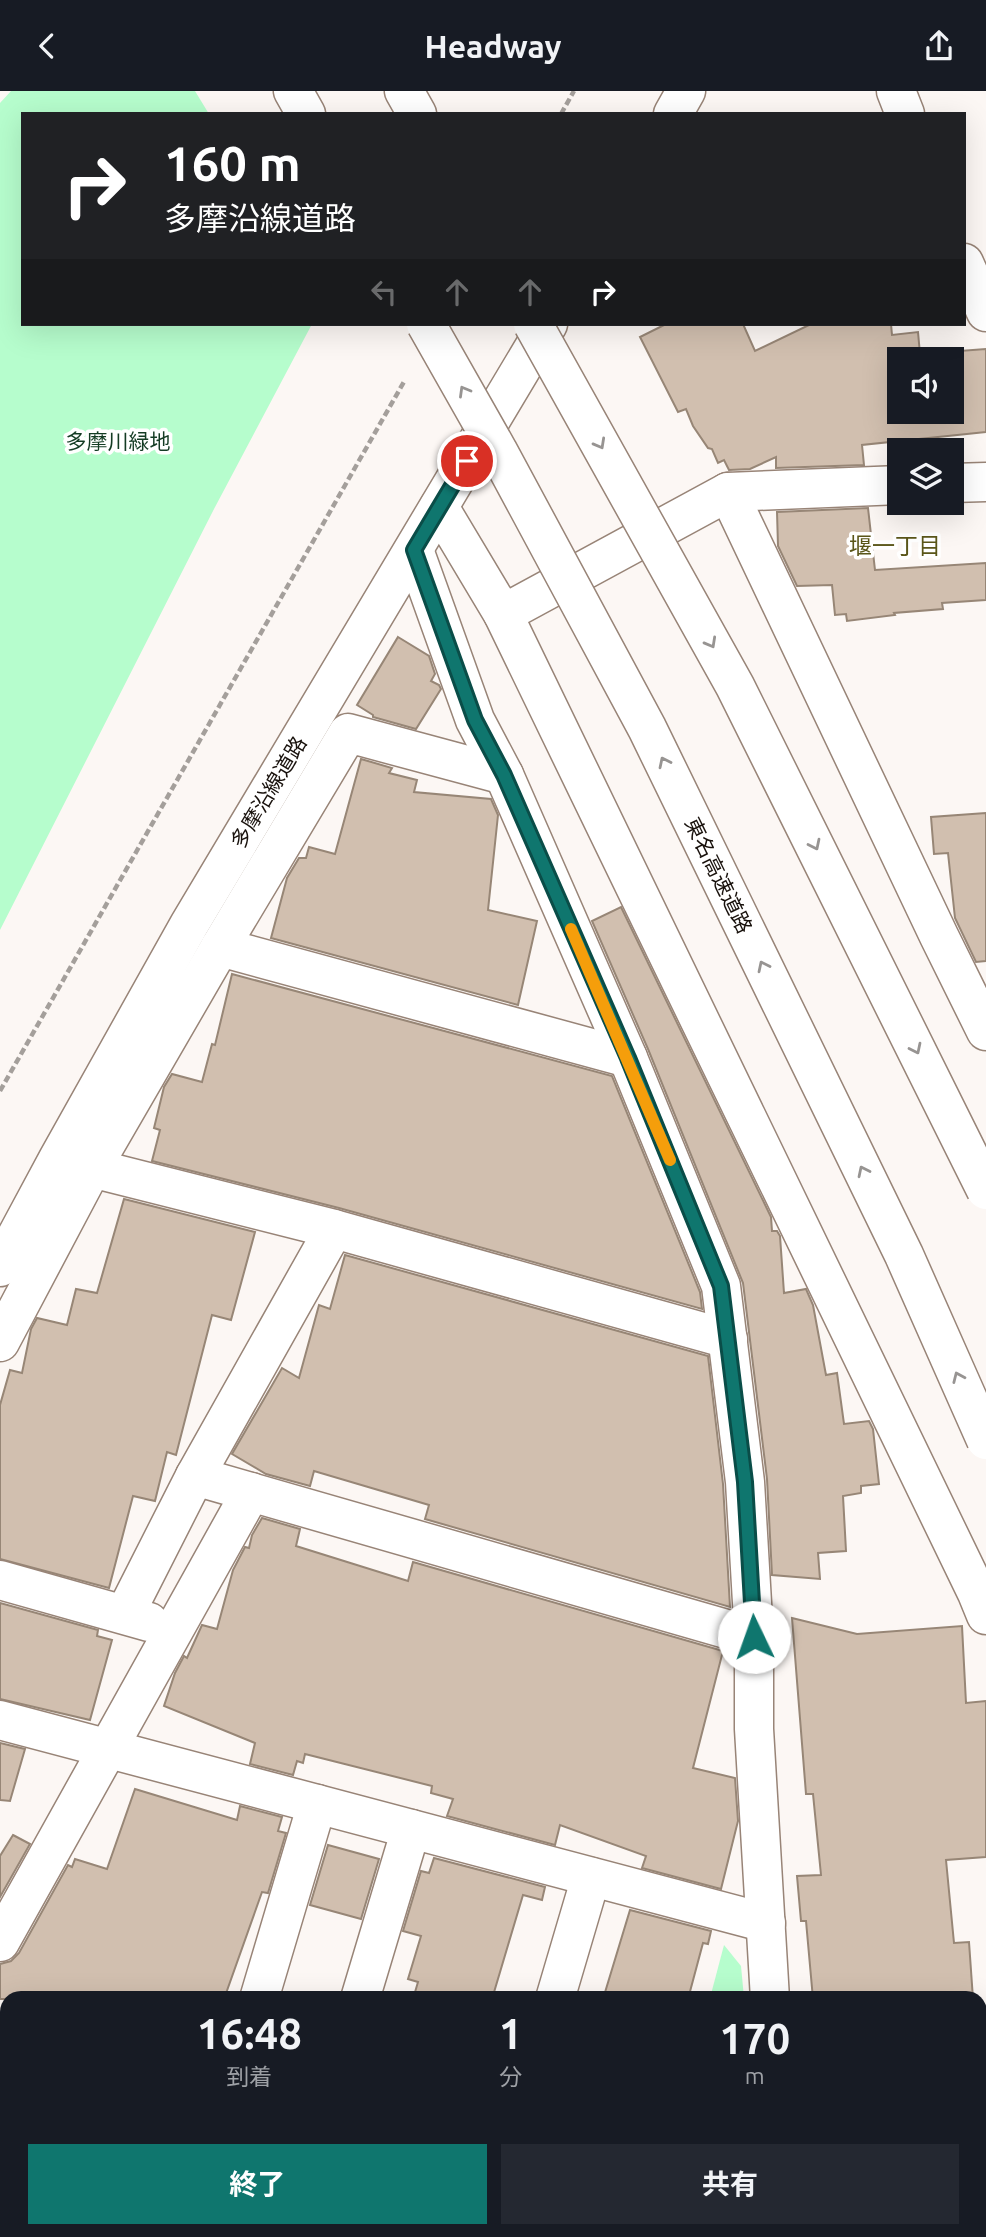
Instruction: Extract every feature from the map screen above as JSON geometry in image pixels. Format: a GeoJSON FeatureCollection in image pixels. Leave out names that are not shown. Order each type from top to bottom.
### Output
{"type":"FeatureCollection","features":[{"type":"Feature","properties":{"kind":"main road"},"geometry":{"type":"LineString","coordinates":[[293,91],[305,112]]}},
{"type":"Feature","properties":{"kind":"main road"},"geometry":{"type":"LineString","coordinates":[[404,91],[416,112]]}},
{"type":"Feature","properties":{"kind":"main road"},"geometry":{"type":"LineString","coordinates":[[674,112],[686,91]]}},
{"type":"Feature","properties":{"kind":"main road"},"geometry":{"type":"LineString","coordinates":[[896,91],[904,112]]}},
{"type":"Feature","properties":{"kind":"main road"},"geometry":{"type":"LineString","coordinates":[[966,267],[986,312]]}},
{"type":"Feature","properties":{"kind":"main road","name":"東名高速道路"},"geometry":{"type":"LineString","coordinates":[[427,326],[498,451],[647,728],[904,1255],[986,1440]]}},
{"type":"Feature","properties":{"kind":"main road"},"geometry":{"type":"LineString","coordinates":[[534,326],[735,686],[986,1190]]}},
{"type":"Feature","properties":{"kind":"main road","name":"多摩沿線道路"},"geometry":{"type":"LineString","coordinates":[[0,1267],[189,925],[547,326]]}},
{"type":"Feature","properties":{"kind":"main road"},"geometry":{"type":"LineString","coordinates":[[964,483],[986,482]]}},
{"type":"Feature","properties":{"kind":"main road"},"geometry":{"type":"LineString","coordinates":[[503,614],[728,492],[887,486]]}},
{"type":"Feature","properties":{"kind":"main road"},"geometry":{"type":"LineString","coordinates":[[728,492],[986,1031]]}},
{"type":"Feature","properties":{"kind":"main road"},"geometry":{"type":"LineString","coordinates":[[439,507],[503,614],[986,1615]]}},
{"type":"Feature","properties":{"kind":"main road"},"geometry":{"type":"LineString","coordinates":[[414,550],[475,720],[504,775],[628,1058],[721,1286],[745,1482],[754,1637],[754,1729],[770,1991]]}},
{"type":"Feature","properties":{"kind":"main road"},"geometry":{"type":"LineString","coordinates":[[0,1342],[93,1168],[219,947],[348,733],[504,775]]}},
{"type":"Feature","properties":{"kind":"main road"},"geometry":{"type":"LineString","coordinates":[[219,947],[628,1058]]}},
{"type":"Feature","properties":{"kind":"main road"},"geometry":{"type":"LineString","coordinates":[[93,1168],[334,1229],[728,1339]]}},
{"type":"Feature","properties":{"kind":"main road"},"geometry":{"type":"LineString","coordinates":[[125,1614],[195,1476],[334,1229]]}},
{"type":"Feature","properties":{"kind":"main road"},"geometry":{"type":"LineString","coordinates":[[195,1476],[754,1637]]}},
{"type":"Feature","properties":{"kind":"main road"},"geometry":{"type":"LineString","coordinates":[[0,1941],[251,1492]]}},
{"type":"Feature","properties":{"kind":"main road"},"geometry":{"type":"LineString","coordinates":[[0,1580],[174,1630]]}},
{"type":"Feature","properties":{"kind":"main road"},"geometry":{"type":"LineString","coordinates":[[0,1720],[766,1923]]}},
{"type":"Feature","properties":{"kind":"main road"},"geometry":{"type":"LineString","coordinates":[[261,1991],[317,1804]]}},
{"type":"Feature","properties":{"kind":"main road"},"geometry":{"type":"LineString","coordinates":[[362,1991],[411,1829]]}},
{"type":"Feature","properties":{"kind":"main road"},"geometry":{"type":"LineString","coordinates":[[557,1991],[591,1877]]}},
{"type":"Feature","properties":{"kind":"path"},"geometry":{"type":"LineString","coordinates":[[562,112],[574,91]]}},
{"type":"Feature","properties":{"kind":"path"},"geometry":{"type":"LineString","coordinates":[[0,1091],[409,372]]}},
{"type":"Feature","properties":{"kind":"green space","name":"多摩川緑地"},"geometry":{"type":"Polygon","coordinates":[[[11,91],[195,91],[208,112],[21,112],[21,326],[311,326],[214,509],[0,930],[0,103],[11,91]]]}},
{"type":"Feature","properties":{"kind":"green space"},"geometry":{"type":"Polygon","coordinates":[[[724,1945],[741,1966],[743,1991],[712,1991],[724,1945]]]}},
{"type":"Feature","properties":{"kind":"building"},"geometry":{"type":"Polygon","coordinates":[[[662,326],[744,326],[755,351],[807,326],[891,326],[892,335],[918,332],[919,347],[887,347],[887,424],[964,424],[964,351],[986,349],[986,432],[929,438],[887,438],[887,442],[862,445],[864,465],[776,468],[776,457],[750,469],[729,470],[724,460],[718,463],[712,449],[708,448],[693,426],[686,409],[678,412],[640,337],[662,326]]]}},
{"type":"Feature","properties":{"kind":"building"},"geometry":{"type":"Polygon","coordinates":[[[868,508],[875,570],[986,563],[986,600],[942,603],[943,609],[894,613],[895,615],[847,621],[846,614],[835,615],[832,585],[797,586],[778,546],[777,512],[868,508]]]}},
{"type":"Feature","properties":{"kind":"building"},"geometry":{"type":"Polygon","coordinates":[[[398,637],[429,656],[435,674],[431,681],[441,689],[416,729],[373,717],[357,705],[398,637]]]}},
{"type":"Feature","properties":{"kind":"building"},"geometry":{"type":"Polygon","coordinates":[[[361,759],[392,768],[389,773],[417,780],[414,792],[491,799],[498,815],[488,910],[537,921],[518,1005],[271,938],[287,878],[299,858],[306,858],[309,847],[335,854],[361,759]]]}},
{"type":"Feature","properties":{"kind":"building"},"geometry":{"type":"Polygon","coordinates":[[[986,813],[986,961],[976,962],[955,918],[948,853],[934,854],[931,817],[986,813]]]}},
{"type":"Feature","properties":{"kind":"building"},"geometry":{"type":"Polygon","coordinates":[[[621,907],[771,1217],[772,1231],[777,1231],[780,1236],[784,1293],[806,1289],[813,1305],[826,1375],[837,1373],[844,1424],[869,1421],[873,1429],[879,1484],[861,1486],[861,1493],[843,1496],[846,1551],[818,1553],[820,1579],[772,1575],[767,1479],[743,1283],[648,1049],[592,921],[621,907]]]}},
{"type":"Feature","properties":{"kind":"building"},"geometry":{"type":"Polygon","coordinates":[[[232,974],[612,1076],[700,1292],[702,1309],[339,1208],[152,1161],[160,1130],[154,1128],[164,1087],[172,1074],[202,1082],[212,1044],[215,1045],[232,974]]]}},
{"type":"Feature","properties":{"kind":"building"},"geometry":{"type":"Polygon","coordinates":[[[124,1199],[255,1232],[231,1320],[212,1315],[176,1455],[167,1452],[155,1501],[133,1496],[109,1588],[0,1559],[0,1405],[10,1370],[22,1373],[31,1329],[37,1318],[67,1325],[76,1289],[97,1293],[124,1199]]]}},
{"type":"Feature","properties":{"kind":"building"},"geometry":{"type":"Polygon","coordinates":[[[345,1255],[708,1356],[723,1484],[730,1607],[425,1519],[429,1505],[314,1471],[310,1486],[266,1474],[232,1454],[282,1368],[299,1378],[319,1305],[330,1309],[345,1255]]]}},
{"type":"Feature","properties":{"kind":"building"},"geometry":{"type":"Polygon","coordinates":[[[262,1518],[300,1529],[296,1546],[408,1581],[413,1562],[723,1651],[693,1768],[735,1778],[738,1821],[721,1889],[642,1868],[646,1856],[560,1825],[555,1845],[447,1816],[453,1799],[431,1793],[432,1786],[305,1754],[303,1763],[297,1761],[293,1775],[250,1764],[255,1743],[164,1706],[175,1673],[184,1656],[187,1658],[202,1625],[217,1629],[233,1570],[245,1547],[249,1548],[252,1535],[262,1518]]]}},
{"type":"Feature","properties":{"kind":"building"},"geometry":{"type":"Polygon","coordinates":[[[0,1603],[98,1630],[97,1636],[112,1640],[90,1720],[0,1699],[0,1603]]]}},
{"type":"Feature","properties":{"kind":"building"},"geometry":{"type":"Polygon","coordinates":[[[792,1618],[857,1634],[962,1626],[966,1703],[986,1701],[986,1857],[946,1860],[954,1943],[969,1942],[972,1991],[812,1991],[806,1921],[801,1921],[797,1876],[821,1875],[813,1794],[806,1794],[792,1618]]]}},
{"type":"Feature","properties":{"kind":"building"},"geometry":{"type":"Polygon","coordinates":[[[0,1743],[25,1749],[10,1801],[0,1800],[0,1743]]]}},
{"type":"Feature","properties":{"kind":"building"},"geometry":{"type":"Polygon","coordinates":[[[135,1789],[237,1820],[240,1806],[282,1817],[278,1831],[286,1833],[268,1893],[262,1892],[227,1991],[0,1991],[0,1964],[11,1961],[19,1953],[68,1865],[72,1867],[75,1859],[107,1869],[135,1789]]]}},
{"type":"Feature","properties":{"kind":"building"},"geometry":{"type":"Polygon","coordinates":[[[13,1835],[30,1844],[0,1897],[0,1856],[13,1835]]]}},
{"type":"Feature","properties":{"kind":"building"},"geometry":{"type":"Polygon","coordinates":[[[328,1845],[379,1859],[361,1919],[310,1905],[328,1845]]]}},
{"type":"Feature","properties":{"kind":"building"},"geometry":{"type":"Polygon","coordinates":[[[434,1858],[545,1887],[542,1900],[523,1895],[494,1991],[415,1991],[418,1982],[408,1979],[421,1936],[403,1931],[421,1871],[429,1873],[434,1858]]]}},
{"type":"Feature","properties":{"kind":"building"},"geometry":{"type":"Polygon","coordinates":[[[630,1910],[711,1931],[708,1944],[703,1943],[690,1991],[605,1991],[630,1910]]]}},
{"type":"Feature","properties":{"kind":"slow traffic"},"geometry":{"type":"LineString","coordinates":[[571,929],[670,1160]]}},
{"type":"Feature","properties":{"kind":"district","name":"堰一丁目"},"geometry":{"type":"Point","coordinates":[895,545]}},
{"type":"Feature","properties":{"kind":"route"},"geometry":{"type":"LineString","coordinates":[[467,461],[414,550],[475,720],[504,775],[628,1058],[721,1286],[745,1482],[754,1637]]}}]}
